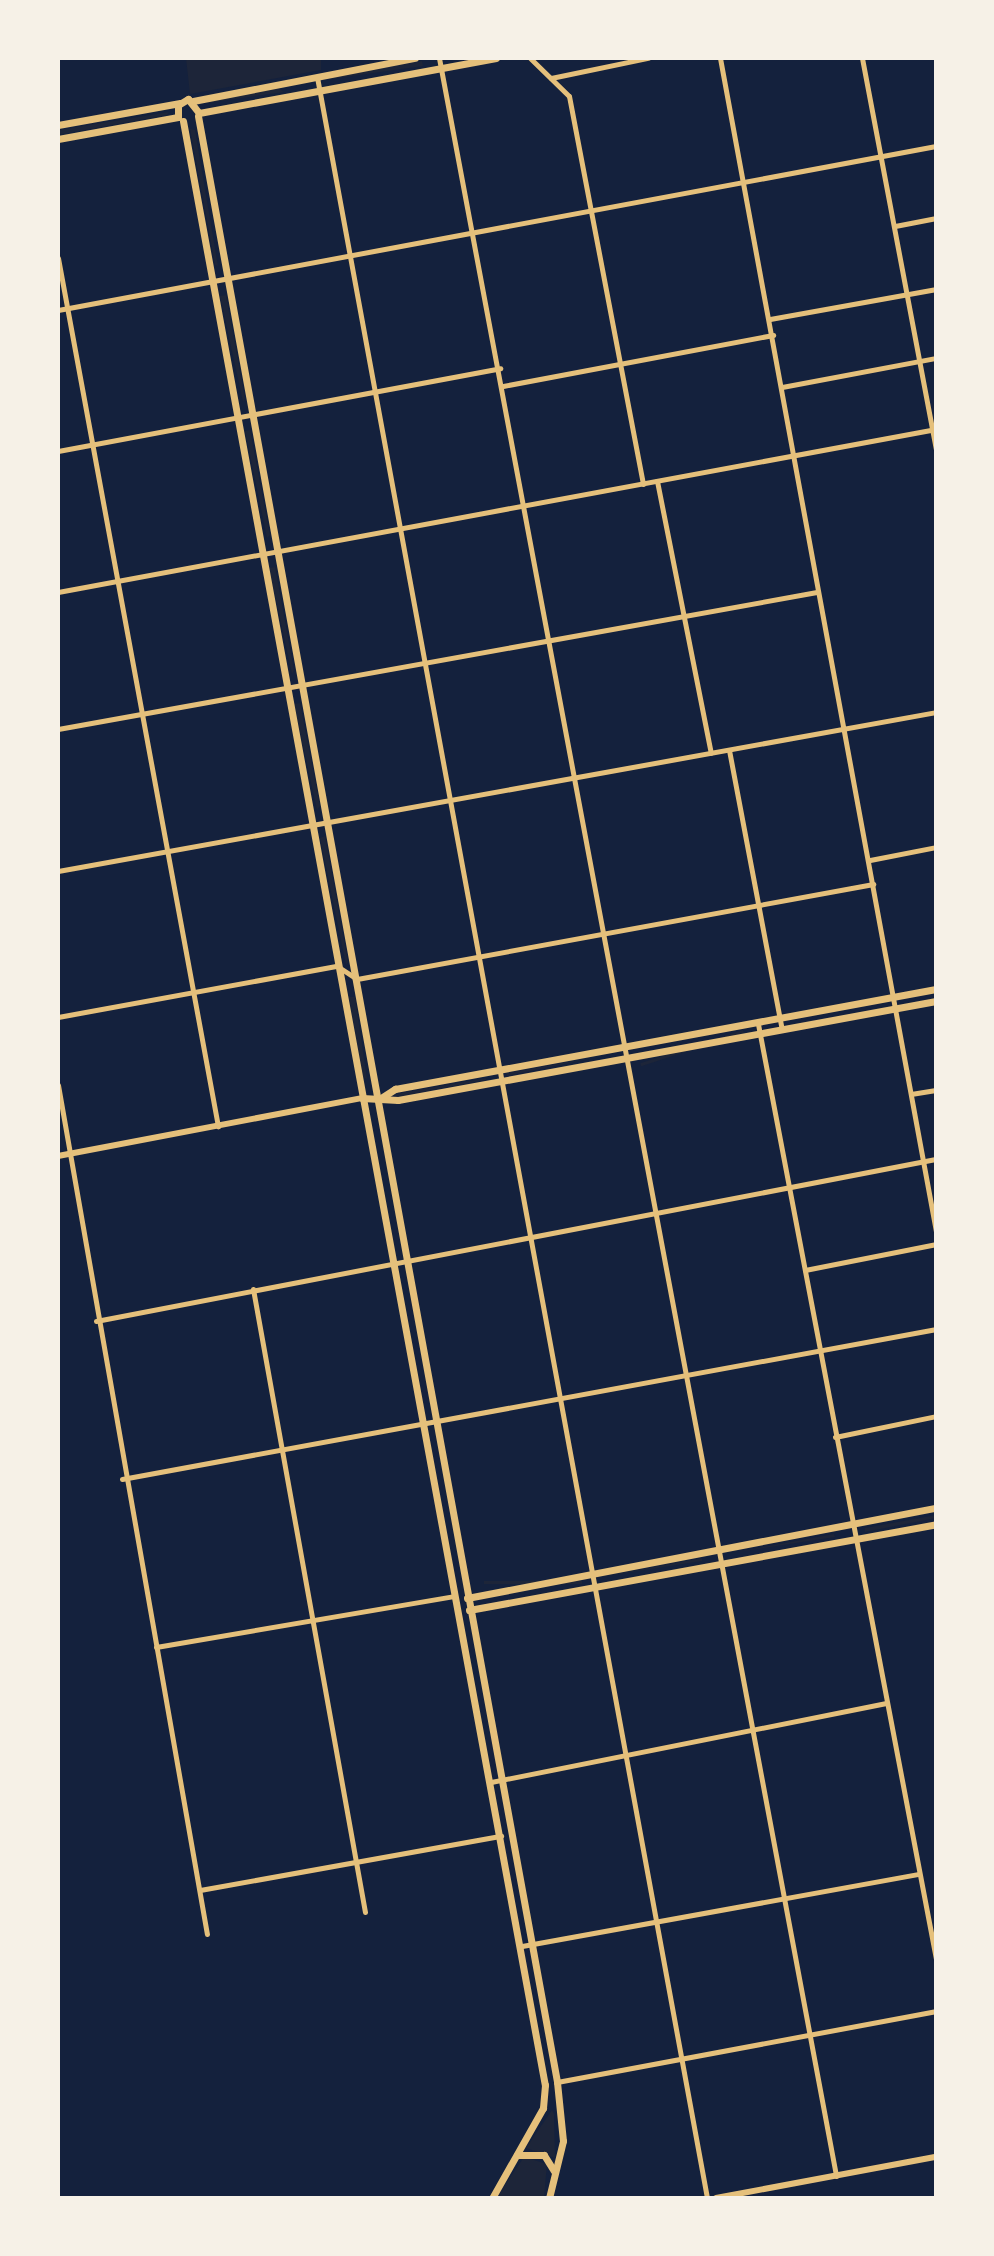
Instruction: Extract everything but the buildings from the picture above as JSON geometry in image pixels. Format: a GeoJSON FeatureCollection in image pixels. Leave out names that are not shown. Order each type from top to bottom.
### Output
{"type":"FeatureCollection","features":[{"type":"Feature","properties":{"kind":"main road"},"geometry":{"type":"LineString","coordinates":[[58,125],[415,58]]}},
{"type":"Feature","properties":{"kind":"main road"},"geometry":{"type":"LineString","coordinates":[[58,139],[180,119],[319,89],[496,58]]}},
{"type":"Feature","properties":{"kind":"main road"},"geometry":{"type":"LineString","coordinates":[[193,101],[199,114],[557,2082],[563,2141],[550,2197]]}},
{"type":"Feature","properties":{"kind":"main road"},"geometry":{"type":"LineString","coordinates":[[180,103],[180,119],[522,1946],[545,2085],[543,2108],[492,2198]]}},
{"type":"Feature","properties":{"kind":"main road"},"geometry":{"type":"LineString","coordinates":[[379,1099],[395,1089],[936,989]]}},
{"type":"Feature","properties":{"kind":"main road"},"geometry":{"type":"LineString","coordinates":[[362,1098],[379,1099],[502,1082],[936,1001]]}},
{"type":"Feature","properties":{"kind":"main road"},"geometry":{"type":"LineString","coordinates":[[456,1595],[468,1598],[936,1508]]}},
{"type":"Feature","properties":{"kind":"main road"},"geometry":{"type":"LineString","coordinates":[[459,1612],[936,1524]]}},
{"type":"Feature","properties":{"kind":"main road"},"geometry":{"type":"LineString","coordinates":[[517,2155],[544,2155],[555,2173]]}},
{"type":"Feature","properties":{"kind":"street"},"geometry":{"type":"LineString","coordinates":[[439,58],[552,642],[572,777],[622,1059],[836,2176]]}},
{"type":"Feature","properties":{"kind":"street"},"geometry":{"type":"LineString","coordinates":[[530,58],[569,96],[643,484]]}},
{"type":"Feature","properties":{"kind":"street"},"geometry":{"type":"LineString","coordinates":[[550,78],[648,58]]}},
{"type":"Feature","properties":{"kind":"street"},"geometry":{"type":"LineString","coordinates":[[720,58],[795,455],[817,592],[870,860],[936,1232]]}},
{"type":"Feature","properties":{"kind":"street"},"geometry":{"type":"LineString","coordinates":[[862,58],[936,449]]}},
{"type":"Feature","properties":{"kind":"street"},"geometry":{"type":"LineString","coordinates":[[317,76],[378,390],[498,1071],[533,1235],[629,1754],[707,2198]]}},
{"type":"Feature","properties":{"kind":"street"},"geometry":{"type":"LineString","coordinates":[[58,310],[474,236],[936,146]]}},
{"type":"Feature","properties":{"kind":"street"},"geometry":{"type":"LineString","coordinates":[[895,226],[936,218]]}},
{"type":"Feature","properties":{"kind":"street"},"geometry":{"type":"LineString","coordinates":[[58,258],[169,850],[190,993],[218,1126]]}},
{"type":"Feature","properties":{"kind":"street"},"geometry":{"type":"LineString","coordinates":[[770,319],[936,289]]}},
{"type":"Feature","properties":{"kind":"street"},"geometry":{"type":"LineString","coordinates":[[503,386],[773,335]]}},
{"type":"Feature","properties":{"kind":"street"},"geometry":{"type":"LineString","coordinates":[[782,387],[936,358]]}},
{"type":"Feature","properties":{"kind":"street"},"geometry":{"type":"LineString","coordinates":[[58,451],[500,368]]}},
{"type":"Feature","properties":{"kind":"street"},"geometry":{"type":"LineString","coordinates":[[58,592],[934,429]]}},
{"type":"Feature","properties":{"kind":"street"},"geometry":{"type":"LineString","coordinates":[[657,481],[711,753]]}},
{"type":"Feature","properties":{"kind":"street"},"geometry":{"type":"LineString","coordinates":[[58,729],[817,592]]}},
{"type":"Feature","properties":{"kind":"street"},"geometry":{"type":"LineString","coordinates":[[58,871],[936,712]]}},
{"type":"Feature","properties":{"kind":"street"},"geometry":{"type":"LineString","coordinates":[[729,750],[782,1031]]}},
{"type":"Feature","properties":{"kind":"street"},"geometry":{"type":"LineString","coordinates":[[870,860],[936,847]]}},
{"type":"Feature","properties":{"kind":"street"},"geometry":{"type":"LineString","coordinates":[[58,1017],[337,966],[357,979],[873,884]]}},
{"type":"Feature","properties":{"kind":"street"},"geometry":{"type":"LineString","coordinates":[[758,1024],[936,1959]]}},
{"type":"Feature","properties":{"kind":"street"},"geometry":{"type":"LineString","coordinates":[[58,1085],[122,1479],[156,1647],[207,1934]]}},
{"type":"Feature","properties":{"kind":"street"},"geometry":{"type":"LineString","coordinates":[[911,1094],[936,1090]]}},
{"type":"Feature","properties":{"kind":"street"},"geometry":{"type":"LineString","coordinates":[[58,1156],[362,1098]]}},
{"type":"Feature","properties":{"kind":"street"},"geometry":{"type":"LineString","coordinates":[[96,1321],[936,1159]]}},
{"type":"Feature","properties":{"kind":"street"},"geometry":{"type":"LineString","coordinates":[[805,1270],[936,1244]]}},
{"type":"Feature","properties":{"kind":"street"},"geometry":{"type":"LineString","coordinates":[[253,1289],[365,1912]]}},
{"type":"Feature","properties":{"kind":"street"},"geometry":{"type":"LineString","coordinates":[[122,1479],[284,1453],[936,1329]]}},
{"type":"Feature","properties":{"kind":"street"},"geometry":{"type":"LineString","coordinates":[[835,1437],[936,1416]]}},
{"type":"Feature","properties":{"kind":"street"},"geometry":{"type":"LineString","coordinates":[[156,1647],[456,1595]]}},
{"type":"Feature","properties":{"kind":"street"},"geometry":{"type":"LineString","coordinates":[[491,1782],[886,1703]]}},
{"type":"Feature","properties":{"kind":"street"},"geometry":{"type":"LineString","coordinates":[[200,1890],[501,1836]]}},
{"type":"Feature","properties":{"kind":"street"},"geometry":{"type":"LineString","coordinates":[[522,1946],[918,1874]]}},
{"type":"Feature","properties":{"kind":"street"},"geometry":{"type":"LineString","coordinates":[[557,2082],[936,2011]]}},
{"type":"Feature","properties":{"kind":"street"},"geometry":{"type":"LineString","coordinates":[[716,2198],[936,2157]]}},
{"type":"Feature","properties":{"kind":"shaded area"},"geometry":{"type":"Polygon","coordinates":[[[186,58],[321,58],[321,70],[190,94],[186,58]]]}},
{"type":"Feature","properties":{"kind":"shaded area"},"geometry":{"type":"Polygon","coordinates":[[[422,61],[423,66],[331,79],[333,77],[422,61]]]}},
{"type":"Feature","properties":{"kind":"shaded area"},"geometry":{"type":"Polygon","coordinates":[[[278,88],[284,92],[207,103],[209,101],[278,88]]]}},
{"type":"Feature","properties":{"kind":"shaded area"},"geometry":{"type":"Polygon","coordinates":[[[169,112],[167,115],[58,135],[58,130],[169,112]]]}},
{"type":"Feature","properties":{"kind":"shaded area"},"geometry":{"type":"Polygon","coordinates":[[[190,129],[195,130],[218,266],[215,265],[190,129]]]}},
{"type":"Feature","properties":{"kind":"shaded area"},"geometry":{"type":"Polygon","coordinates":[[[226,295],[245,398],[243,402],[220,296],[226,295]]]}},
{"type":"Feature","properties":{"kind":"shaded area"},"geometry":{"type":"Polygon","coordinates":[[[250,430],[270,535],[267,538],[245,431],[250,430]]]}},
{"type":"Feature","properties":{"kind":"shaded area"},"geometry":{"type":"Polygon","coordinates":[[[275,567],[294,670],[292,674],[269,568],[275,567]]]}},
{"type":"Feature","properties":{"kind":"shaded area"},"geometry":{"type":"Polygon","coordinates":[[[300,703],[320,806],[317,810],[294,704],[300,703]]]}},
{"type":"Feature","properties":{"kind":"shaded area"},"geometry":{"type":"Polygon","coordinates":[[[325,836],[348,962],[346,965],[320,838],[325,836]]]}},
{"type":"Feature","properties":{"kind":"shaded area"},"geometry":{"type":"Polygon","coordinates":[[[349,997],[355,997],[367,1079],[363,1077],[349,997]]]}},
{"type":"Feature","properties":{"kind":"shaded area"},"geometry":{"type":"Polygon","coordinates":[[[743,1030],[744,1033],[641,1066],[640,1063],[743,1030]]]}},
{"type":"Feature","properties":{"kind":"shaded area"},"geometry":{"type":"Polygon","coordinates":[[[608,1055],[507,1076],[506,1073],[608,1055]]]}},
{"type":"Feature","properties":{"kind":"shaded area"},"geometry":{"type":"Polygon","coordinates":[[[486,1080],[395,1097],[395,1094],[486,1080]]]}},
{"type":"Feature","properties":{"kind":"shaded area"},"geometry":{"type":"Polygon","coordinates":[[[936,1515],[936,1518],[865,1532],[865,1528],[936,1515]]]}},
{"type":"Feature","properties":{"kind":"shaded area"},"geometry":{"type":"Polygon","coordinates":[[[834,1534],[835,1537],[731,1553],[834,1534]]]}},
{"type":"Feature","properties":{"kind":"shaded area"},"geometry":{"type":"Polygon","coordinates":[[[702,1558],[702,1561],[606,1576],[702,1558]]]}},
{"type":"Feature","properties":{"kind":"shaded area"},"geometry":{"type":"Polygon","coordinates":[[[484,1581],[582,1581],[582,1584],[484,1584],[484,1581]]]}},
{"type":"Feature","properties":{"kind":"shaded area"},"geometry":{"type":"Polygon","coordinates":[[[552,2110],[554,2114],[555,2158],[526,2148],[552,2110]]]}},
{"type":"Feature","properties":{"kind":"shaded area"},"geometry":{"type":"Polygon","coordinates":[[[524,2157],[547,2164],[544,2198],[496,2198],[524,2157]]]}}]}
